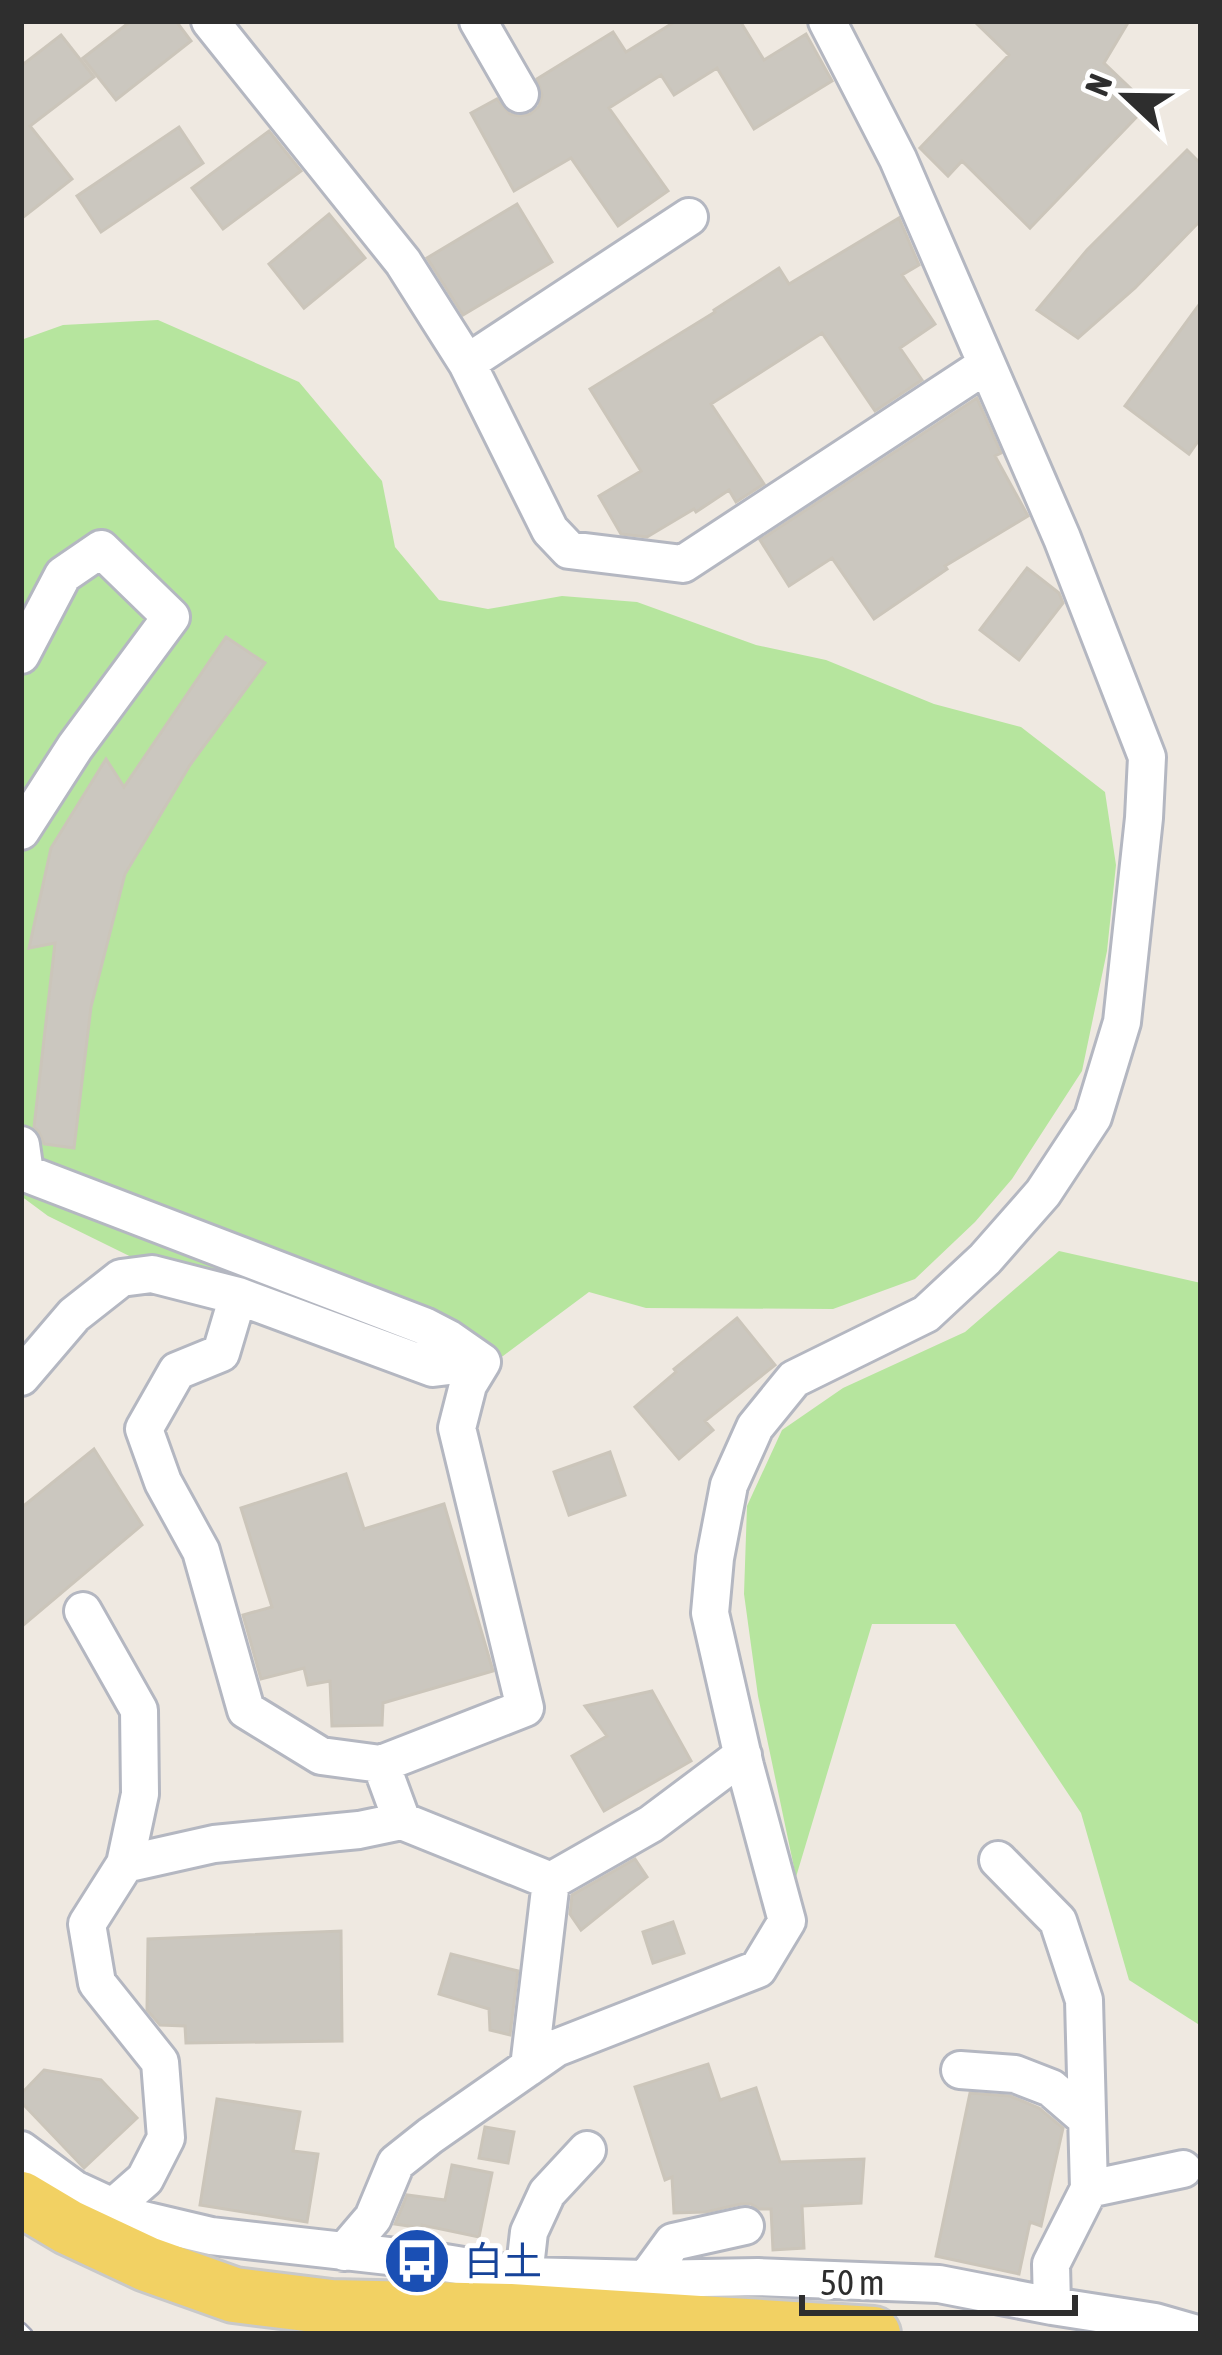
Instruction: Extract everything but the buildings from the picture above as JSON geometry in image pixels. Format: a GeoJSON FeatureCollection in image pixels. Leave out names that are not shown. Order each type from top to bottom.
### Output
{"type":"FeatureCollection","features":[{"type":"Feature","properties":{"kind":"main road"},"geometry":{"type":"LineString","coordinates":[[21,2199],[147,2264],[234,2295],[331,2307],[494,2308],[873,2334]]}},
{"type":"Feature","properties":{"kind":"street"},"geometry":{"type":"LineString","coordinates":[[210,21],[403,262],[466,363],[550,530],[569,550],[683,564],[986,365]]}},
{"type":"Feature","properties":{"kind":"street"},"geometry":{"type":"LineString","coordinates":[[478,21],[520,94]]}},
{"type":"Feature","properties":{"kind":"street"},"geometry":{"type":"LineString","coordinates":[[344,2252],[373,2218],[396,2163],[430,2135],[556,2048],[758,1970],[775,1944],[787,1921],[710,1613],[730,1485],[755,1427],[794,1379],[926,1314],[1043,1193],[1093,1117],[1122,1022],[1147,757],[1062,538],[898,159],[827,21]]}},
{"type":"Feature","properties":{"kind":"street"},"geometry":{"type":"LineString","coordinates":[[466,363],[689,217]]}},
{"type":"Feature","properties":{"kind":"street"},"geometry":{"type":"LineString","coordinates":[[21,655],[63,574],[101,549],[172,617],[75,747],[21,831]]}},
{"type":"Feature","properties":{"kind":"street"},"geometry":{"type":"LineString","coordinates":[[21,1145],[26,1173],[424,1326],[482,1362]]}},
{"type":"Feature","properties":{"kind":"street"},"geometry":{"type":"LineString","coordinates":[[21,1377],[74,1315],[121,1278],[152,1274],[238,1296],[434,1368],[482,1362]]}},
{"type":"Feature","properties":{"kind":"street"},"geometry":{"type":"LineString","coordinates":[[238,1296],[221,1353],[177,1371],[144,1429],[163,1482],[201,1551],[246,1710],[321,1756],[382,1764],[525,1708],[457,1429],[468,1385],[482,1362]]}},
{"type":"Feature","properties":{"kind":"street"},"geometry":{"type":"LineString","coordinates":[[83,1611],[139,1710],[140,1794],[125,1864],[87,1924],[97,1983],[160,2062],[166,2138],[145,2179],[113,2207]]}},
{"type":"Feature","properties":{"kind":"street"},"geometry":{"type":"LineString","coordinates":[[551,1881],[652,1824],[743,1755]]}},
{"type":"Feature","properties":{"kind":"street"},"geometry":{"type":"LineString","coordinates":[[382,1764],[402,1821]]}},
{"type":"Feature","properties":{"kind":"street"},"geometry":{"type":"LineString","coordinates":[[125,1864],[214,1844],[359,1830],[402,1821],[551,1881]]}},
{"type":"Feature","properties":{"kind":"street"},"geometry":{"type":"LineString","coordinates":[[998,1860],[1058,1921],[1084,2000],[1089,2189],[1051,2264],[1052,2306]]}},
{"type":"Feature","properties":{"kind":"street"},"geometry":{"type":"LineString","coordinates":[[529,2067],[551,1881]]}},
{"type":"Feature","properties":{"kind":"street"},"geometry":{"type":"LineString","coordinates":[[960,2070],[1015,2074],[1051,2088],[1087,2119]]}},
{"type":"Feature","properties":{"kind":"street"},"geometry":{"type":"LineString","coordinates":[[21,2150],[74,2189],[139,2219],[211,2236],[434,2261],[494,2308],[646,2279],[758,2277],[939,2284],[1155,2322],[1197,2334]]}},
{"type":"Feature","properties":{"kind":"street"},"geometry":{"type":"LineString","coordinates":[[494,2308],[547,2193],[587,2150]]}},
{"type":"Feature","properties":{"kind":"street"},"geometry":{"type":"LineString","coordinates":[[1089,2189],[1183,2169]]}},
{"type":"Feature","properties":{"kind":"street"},"geometry":{"type":"LineString","coordinates":[[646,2279],[673,2242],[745,2226]]}},
{"type":"Feature","properties":{"kind":"green space"},"geometry":{"type":"Polygon","coordinates":[[[158,320],[299,382],[382,481],[395,547],[439,600],[488,609],[562,596],[637,602],[756,645],[826,660],[934,704],[1021,727],[1105,792],[1116,865],[1107,951],[1082,1071],[1012,1179],[915,1279],[833,1309],[646,1308],[589,1292],[503,1356],[427,1380],[168,1275],[48,1216],[21,1196],[21,340],[63,325],[158,320]]]}},
{"type":"Feature","properties":{"kind":"green space"},"geometry":{"type":"Polygon","coordinates":[[[1059,1251],[1201,1283],[1201,2026],[1129,1980],[1081,1813],[955,1624],[872,1624],[796,1877],[758,1696],[744,1594],[747,1506],[782,1430],[843,1388],[965,1332],[1059,1251]]]}},
{"type":"Feature","properties":{"kind":"railway"},"geometry":{"type":"LineString","coordinates":[[21,2328],[27,2334]]}},
{"type":"Feature","properties":{"kind":"place","name":"白土"},"geometry":{"type":"Point","coordinates":[417,2261]}}]}
